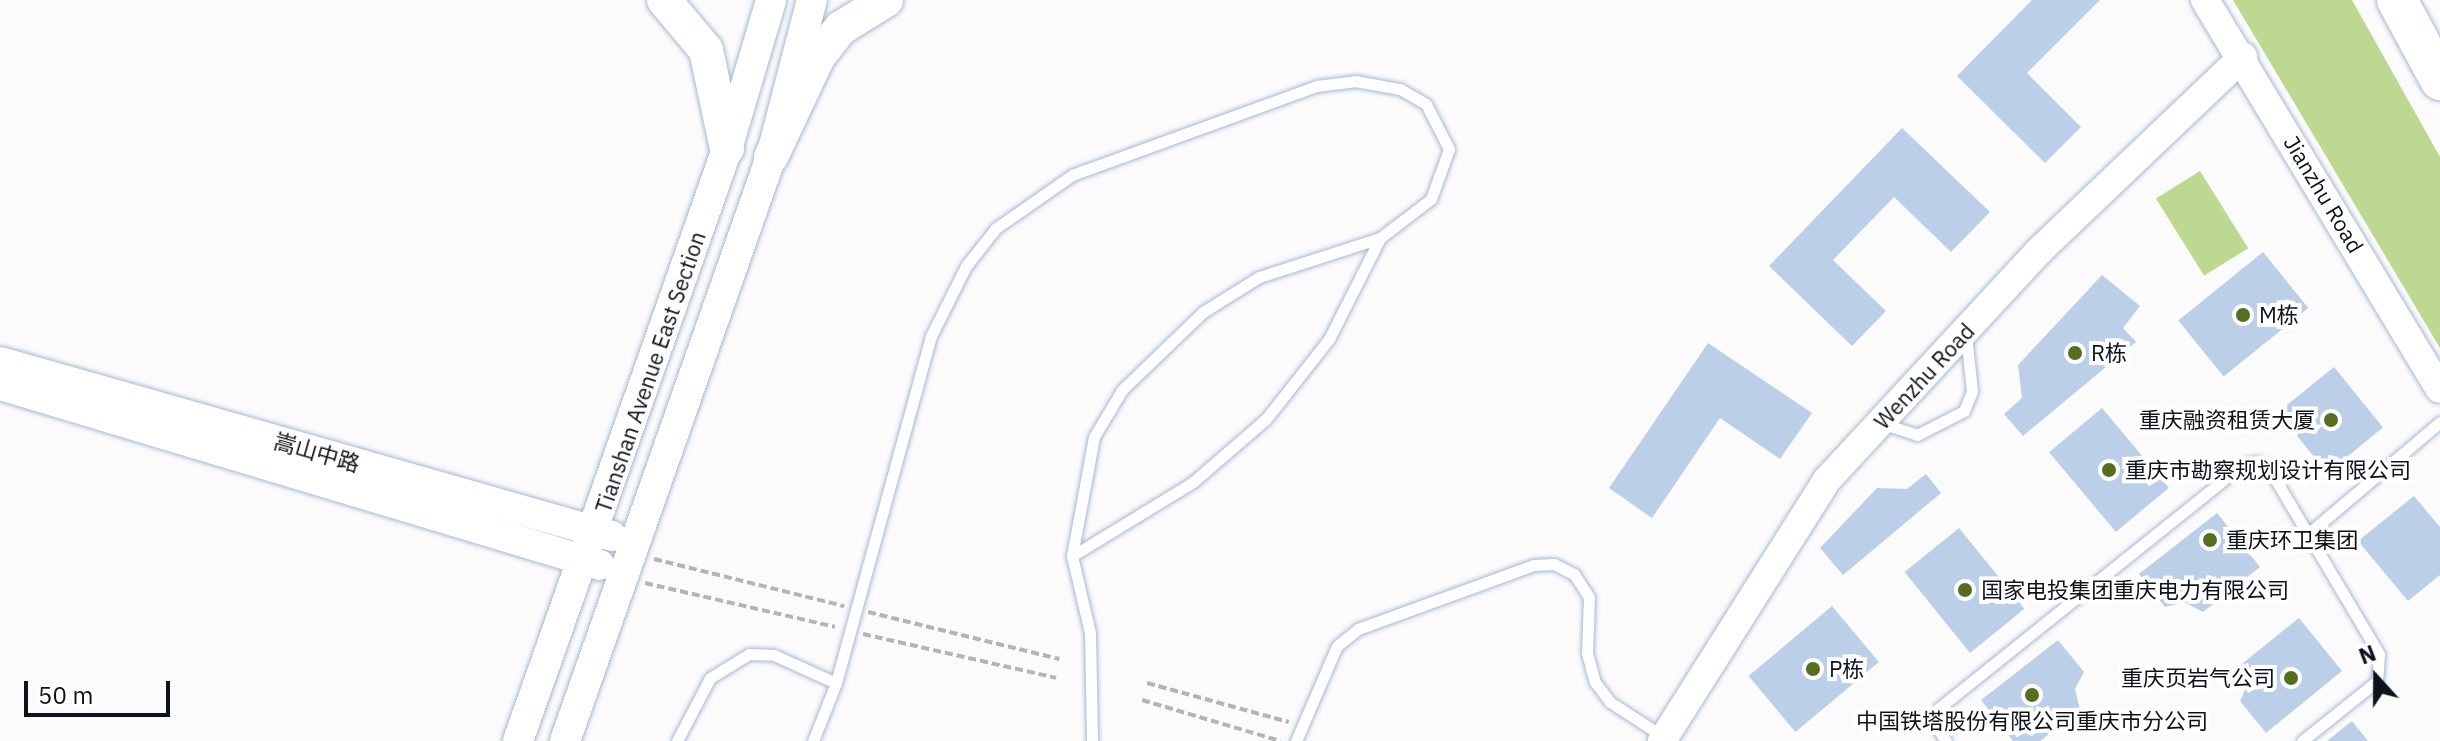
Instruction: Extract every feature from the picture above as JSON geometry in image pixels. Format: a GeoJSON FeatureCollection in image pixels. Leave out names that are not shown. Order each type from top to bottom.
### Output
{"type":"FeatureCollection","features":[{"type":"Feature","properties":{"kind":"highway"},"geometry":{"type":"LineString","coordinates":[[2397,0],[2440,80]]}},
{"type":"Feature","properties":{"kind":"main road"},"geometry":{"type":"LineString","coordinates":[[664,0],[706,50],[722,99],[727,149]]}},
{"type":"Feature","properties":{"kind":"main road","name":"Tianshan Avenue East Section"},"geometry":{"type":"LineString","coordinates":[[518,741],[727,149],[771,0]]}},
{"type":"Feature","properties":{"kind":"main road","name":"Tianshan Avenue East Section"},"geometry":{"type":"LineString","coordinates":[[565,741],[634,563],[771,157],[812,0]]}},
{"type":"Feature","properties":{"kind":"main road"},"geometry":{"type":"LineString","coordinates":[[771,157],[818,57],[841,28],[886,0]]}},
{"type":"Feature","properties":{"kind":"main road","name":"嵩山中路"},"geometry":{"type":"LineString","coordinates":[[0,362],[595,530],[634,563]]}},
{"type":"Feature","properties":{"kind":"main road","name":"嵩山中路"},"geometry":{"type":"LineString","coordinates":[[0,385],[583,560],[634,563]]}},
{"type":"Feature","properties":{"kind":"street","name":"Jianzhu Road"},"geometry":{"type":"LineString","coordinates":[[2205,0],[2243,57],[2440,389]]}},
{"type":"Feature","properties":{"kind":"street","name":"Wenzhu Road"},"geometry":{"type":"LineString","coordinates":[[1663,739],[1827,480],[1965,330],[2243,57]]}},
{"type":"Feature","properties":{"kind":"lane"},"geometry":{"type":"LineString","coordinates":[[813,741],[836,683],[931,336],[966,266],[1033,196],[1316,86],[1355,81],[1400,89],[1426,104],[1449,149],[1431,199],[1380,238],[1259,277],[1164,346],[1122,390],[1094,437],[1072,556],[1090,633],[1092,741]]}},
{"type":"Feature","properties":{"kind":"lane"},"geometry":{"type":"LineString","coordinates":[[1072,556],[1193,482],[1266,419],[1329,339],[1380,238]]}},
{"type":"Feature","properties":{"kind":"lane"},"geometry":{"type":"LineString","coordinates":[[1880,422],[1917,435],[1964,411],[1972,391],[1965,330]]}},
{"type":"Feature","properties":{"kind":"lane"},"geometry":{"type":"LineString","coordinates":[[2308,534],[2440,422]]}},
{"type":"Feature","properties":{"kind":"lane"},"geometry":{"type":"LineString","coordinates":[[1946,741],[1936,726],[1939,708],[2244,464],[2268,467],[2381,668],[2377,681],[2302,741]]}},
{"type":"Feature","properties":{"kind":"lane"},"geometry":{"type":"LineString","coordinates":[[1296,741],[1337,646],[1358,629],[1534,565],[1554,564],[1574,574],[1589,597],[1587,653],[1595,682],[1610,702],[1663,739]]}},
{"type":"Feature","properties":{"kind":"lane"},"geometry":{"type":"LineString","coordinates":[[677,741],[710,678],[749,654],[774,655],[836,683]]}},
{"type":"Feature","properties":{"kind":"path"},"geometry":{"type":"LineString","coordinates":[[634,563],[836,604]]}},
{"type":"Feature","properties":{"kind":"path"},"geometry":{"type":"LineString","coordinates":[[634,563],[831,626]]}},
{"type":"Feature","properties":{"kind":"path"},"geometry":{"type":"LineString","coordinates":[[881,615],[1059,659]]}},
{"type":"Feature","properties":{"kind":"path"},"geometry":{"type":"LineString","coordinates":[[877,637],[1056,678]]}},
{"type":"Feature","properties":{"kind":"path"},"geometry":{"type":"LineString","coordinates":[[1147,683],[1303,726]]}},
{"type":"Feature","properties":{"kind":"path"},"geometry":{"type":"LineString","coordinates":[[1142,700],[1280,741]]}},
{"type":"Feature","properties":{"kind":"green space"},"geometry":{"type":"Polygon","coordinates":[[[2233,0],[2352,0],[2440,157],[2440,348],[2233,0]]]}},
{"type":"Feature","properties":{"kind":"green space"},"geometry":{"type":"Polygon","coordinates":[[[2200,171],[2248,248],[2204,276],[2156,199],[2200,171]]]}},
{"type":"Feature","properties":{"kind":"building"},"geometry":{"type":"Polygon","coordinates":[[[2032,0],[2100,0],[2027,73],[2081,127],[2045,163],[1957,76],[2032,0]]]}},
{"type":"Feature","properties":{"kind":"building"},"geometry":{"type":"Polygon","coordinates":[[[1902,128],[1990,212],[1951,252],[1894,197],[1833,260],[1886,311],[1852,346],[1769,266],[1902,128]]]}},
{"type":"Feature","properties":{"kind":"building","name":"M栋"},"geometry":{"type":"Polygon","coordinates":[[[2263,252],[2308,308],[2224,377],[2178,321],[2263,252]]]}},
{"type":"Feature","properties":{"kind":"building","name":"R栋"},"geometry":{"type":"Polygon","coordinates":[[[2102,275],[2140,306],[2123,328],[2136,342],[2023,436],[2004,414],[2022,398],[2018,365],[2102,275]]]}},
{"type":"Feature","properties":{"kind":"building"},"geometry":{"type":"Polygon","coordinates":[[[1708,343],[1812,413],[1780,459],[1720,418],[1652,518],[1609,488],[1708,343]]]}},
{"type":"Feature","properties":{"kind":"building","name":"重庆融资租赁大厦"},"geometry":{"type":"Polygon","coordinates":[[[2334,367],[2383,428],[2327,473],[2278,412],[2334,367]]]}},
{"type":"Feature","properties":{"kind":"building","name":"重庆市勘察规划设计有限公司"},"geometry":{"type":"Polygon","coordinates":[[[2102,408],[2169,488],[2116,532],[2049,452],[2102,408]]]}},
{"type":"Feature","properties":{"kind":"building"},"geometry":{"type":"Polygon","coordinates":[[[1926,474],[1941,493],[1843,575],[1820,548],[1877,488],[1907,489],[1926,474]]]}},
{"type":"Feature","properties":{"kind":"building"},"geometry":{"type":"Polygon","coordinates":[[[2414,496],[2440,527],[2440,575],[2408,601],[2358,541],[2414,496]]]}},
{"type":"Feature","properties":{"kind":"building","name":"重庆环卫集团"},"geometry":{"type":"Polygon","coordinates":[[[2217,513],[2260,567],[2203,612],[2184,602],[2165,607],[2139,574],[2217,513]]]}},
{"type":"Feature","properties":{"kind":"building","name":"国家电投集团重庆电力有限公司"},"geometry":{"type":"Polygon","coordinates":[[[1959,528],[2024,609],[1970,653],[1905,572],[1959,528]]]}},
{"type":"Feature","properties":{"kind":"building","name":"P栋"},"geometry":{"type":"Polygon","coordinates":[[[1832,606],[1879,662],[1795,732],[1749,676],[1832,606]]]}},
{"type":"Feature","properties":{"kind":"building","name":"重庆页岩气公司"},"geometry":{"type":"Polygon","coordinates":[[[2299,618],[2342,671],[2266,733],[2240,701],[2248,683],[2243,663],[2299,618]]]}},
{"type":"Feature","properties":{"kind":"building","name":"中国铁塔股份有限公司重庆市分公司"},"geometry":{"type":"Polygon","coordinates":[[[2058,640],[2084,672],[2075,689],[2080,710],[2040,741],[2013,741],[1981,700],[2058,640]]]}},
{"type":"Feature","properties":{"kind":"building"},"geometry":{"type":"Polygon","coordinates":[[[2352,721],[2368,741],[2327,741],[2352,721]]]}},
{"type":"Feature","properties":{"kind":"place","name":"M栋"},"geometry":{"type":"Point","coordinates":[2243,315]}},
{"type":"Feature","properties":{"kind":"place","name":"R栋"},"geometry":{"type":"Point","coordinates":[2075,353]}},
{"type":"Feature","properties":{"kind":"place","name":"重庆融资租赁大厦"},"geometry":{"type":"Point","coordinates":[2331,420]}},
{"type":"Feature","properties":{"kind":"place","name":"重庆市勘察规划设计有限公司"},"geometry":{"type":"Point","coordinates":[2109,470]}},
{"type":"Feature","properties":{"kind":"place","name":"重庆环卫集团"},"geometry":{"type":"Point","coordinates":[2210,540]}},
{"type":"Feature","properties":{"kind":"place","name":"国家电投集团重庆电力有限公司"},"geometry":{"type":"Point","coordinates":[1965,590]}},
{"type":"Feature","properties":{"kind":"place","name":"P栋"},"geometry":{"type":"Point","coordinates":[1813,669]}},
{"type":"Feature","properties":{"kind":"place","name":"重庆页岩气公司"},"geometry":{"type":"Point","coordinates":[2291,678]}},
{"type":"Feature","properties":{"kind":"place","name":"中国铁塔股份有限公司重庆市分公司"},"geometry":{"type":"Point","coordinates":[2032,695]}}]}
